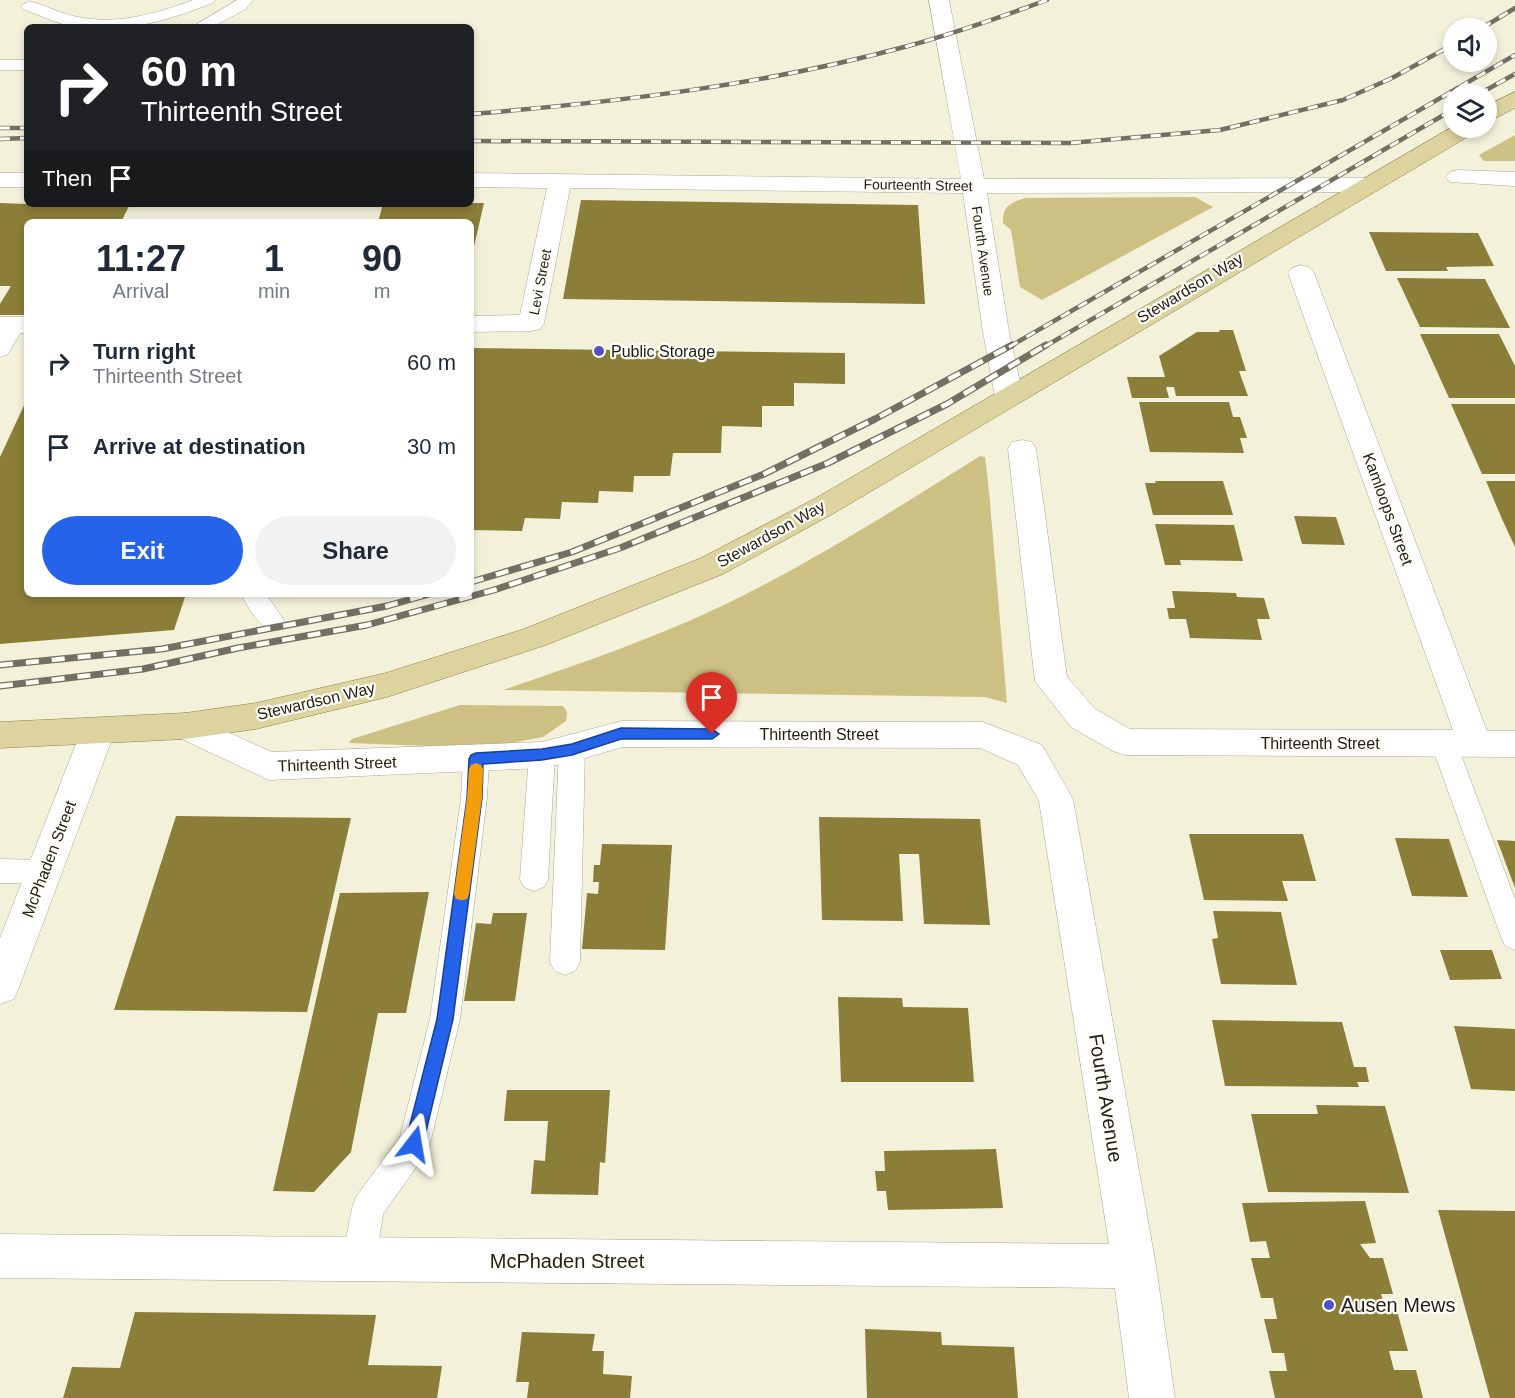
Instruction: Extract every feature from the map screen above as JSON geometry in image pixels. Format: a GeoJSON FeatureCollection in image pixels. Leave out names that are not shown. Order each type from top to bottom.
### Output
{"type":"FeatureCollection","features":[{"type":"Feature","properties":{"kind":"main road"},"geometry":{"type":"LineString","coordinates":[[1497,110],[1515,99]]}},
{"type":"Feature","properties":{"kind":"main road","name":"Stewardson Way"},"geometry":{"type":"LineString","coordinates":[[0,735],[186,726],[256,716],[387,685],[536,637],[712,566],[836,499],[1365,185],[1448,138]]}},
{"type":"Feature","properties":{"kind":"street","name":"Fourth Avenue"},"geometry":{"type":"LineString","coordinates":[[939,0],[974,186],[996,332],[1009,396]]}},
{"type":"Feature","properties":{"kind":"street"},"geometry":{"type":"LineString","coordinates":[[1458,177],[1515,179]]}},
{"type":"Feature","properties":{"kind":"street"},"geometry":{"type":"LineString","coordinates":[[0,180],[24,180]]}},
{"type":"Feature","properties":{"kind":"street","name":"Fourteenth Street"},"geometry":{"type":"LineString","coordinates":[[474,180],[974,186],[1365,185]]}},
{"type":"Feature","properties":{"kind":"street","name":"Levi Street"},"geometry":{"type":"LineString","coordinates":[[474,324],[531,323],[560,180]]}},
{"type":"Feature","properties":{"kind":"street","name":"Kamloops Street"},"geometry":{"type":"LineString","coordinates":[[1301,273],[1460,744]]}},
{"type":"Feature","properties":{"kind":"street","name":"Thirteenth Street"},"geometry":{"type":"LineString","coordinates":[[1022,449],[1051,681],[1083,718],[1125,742],[1515,744]]}},
{"type":"Feature","properties":{"kind":"street","name":"Thirteenth Street"},"geometry":{"type":"LineString","coordinates":[[186,726],[269,766],[476,759],[557,752],[621,734],[983,735],[1030,755],[1056,799]]}},
{"type":"Feature","properties":{"kind":"street","name":"McPhaden Street"},"geometry":{"type":"LineString","coordinates":[[0,987],[98,731]]}},
{"type":"Feature","properties":{"kind":"street","name":"Fourth Avenue"},"geometry":{"type":"LineString","coordinates":[[1056,799],[1134,1266],[1152,1398]]}},
{"type":"Feature","properties":{"kind":"street","name":"McPhaden Street"},"geometry":{"type":"LineString","coordinates":[[0,1256],[1134,1266]]}},
{"type":"Feature","properties":{"kind":"lane"},"geometry":{"type":"LineString","coordinates":[[130,24],[169,15],[207,0]]}},
{"type":"Feature","properties":{"kind":"lane"},"geometry":{"type":"LineString","coordinates":[[206,24],[240,6],[245,0]]}},
{"type":"Feature","properties":{"kind":"lane"},"geometry":{"type":"LineString","coordinates":[[29,6],[55,17],[95,24]]}},
{"type":"Feature","properties":{"kind":"lane"},"geometry":{"type":"LineString","coordinates":[[0,65],[24,65]]}},
{"type":"Feature","properties":{"kind":"lane"},"geometry":{"type":"LineString","coordinates":[[0,351],[14,325]]}},
{"type":"Feature","properties":{"kind":"lane"},"geometry":{"type":"LineString","coordinates":[[255,597],[274,622]]}},
{"type":"Feature","properties":{"kind":"lane"},"geometry":{"type":"LineString","coordinates":[[1460,744],[1515,937]]}},
{"type":"Feature","properties":{"kind":"lane"},"geometry":{"type":"LineString","coordinates":[[534,879],[557,752]]}},
{"type":"Feature","properties":{"kind":"lane"},"geometry":{"type":"LineString","coordinates":[[557,752],[565,962]]}},
{"type":"Feature","properties":{"kind":"lane"},"geometry":{"type":"LineString","coordinates":[[359,1259],[368,1208],[414,1144],[445,1019],[474,798],[476,759]]}},
{"type":"Feature","properties":{"kind":"lane"},"geometry":{"type":"LineString","coordinates":[[0,871],[44,872]]}},
{"type":"Feature","properties":{"kind":"shaded area"},"geometry":{"type":"Polygon","coordinates":[[[1515,135],[1515,161],[1484,161],[1479,155],[1515,135]]]}},
{"type":"Feature","properties":{"kind":"shaded area"},"geometry":{"type":"Polygon","coordinates":[[[1195,197],[1213,207],[1042,300],[1020,287],[1011,230],[1003,223],[1004,212],[1012,203],[1026,198],[1195,197]]]}},
{"type":"Feature","properties":{"kind":"shaded area"},"geometry":{"type":"Polygon","coordinates":[[[980,456],[985,457],[989,491],[1007,703],[985,697],[503,690],[645,639],[728,603],[824,551],[980,456]]]}},
{"type":"Feature","properties":{"kind":"shaded area"},"geometry":{"type":"Polygon","coordinates":[[[460,705],[563,706],[567,712],[566,721],[543,737],[505,744],[455,747],[349,743],[352,739],[460,705]]]}},
{"type":"Feature","properties":{"kind":"building"},"geometry":{"type":"Polygon","coordinates":[[[581,200],[918,205],[925,304],[563,299],[581,200]]]}},
{"type":"Feature","properties":{"kind":"building"},"geometry":{"type":"Polygon","coordinates":[[[0,203],[24,204],[24,207],[128,207],[122,219],[24,219],[24,315],[0,315],[0,304],[11,286],[0,286],[0,203]]]}},
{"type":"Feature","properties":{"kind":"building"},"geometry":{"type":"Polygon","coordinates":[[[474,203],[484,203],[474,246],[474,219],[379,219],[382,207],[474,207],[474,203]]]}},
{"type":"Feature","properties":{"kind":"building"},"geometry":{"type":"Polygon","coordinates":[[[1369,232],[1478,233],[1494,266],[1446,267],[1448,271],[1386,271],[1369,232]]]}},
{"type":"Feature","properties":{"kind":"building"},"geometry":{"type":"Polygon","coordinates":[[[1397,278],[1485,279],[1510,328],[1420,327],[1397,278]]]}},
{"type":"Feature","properties":{"kind":"building"},"geometry":{"type":"Polygon","coordinates":[[[1219,330],[1233,330],[1246,371],[1239,371],[1248,396],[1176,396],[1174,387],[1166,387],[1169,398],[1132,398],[1127,377],[1165,377],[1159,356],[1197,332],[1220,332],[1219,330]]]}},
{"type":"Feature","properties":{"kind":"building"},"geometry":{"type":"Polygon","coordinates":[[[1420,334],[1499,334],[1515,366],[1515,398],[1449,398],[1420,334]]]}},
{"type":"Feature","properties":{"kind":"building"},"geometry":{"type":"Polygon","coordinates":[[[474,348],[845,353],[845,384],[794,383],[794,406],[762,406],[762,427],[722,426],[721,453],[673,453],[670,476],[634,476],[633,492],[599,491],[598,503],[562,502],[560,519],[525,518],[522,531],[474,530],[474,348]]]}},
{"type":"Feature","properties":{"kind":"building"},"geometry":{"type":"Polygon","coordinates":[[[1139,402],[1229,402],[1233,417],[1240,417],[1247,438],[1240,438],[1244,453],[1150,452],[1139,402]]]}},
{"type":"Feature","properties":{"kind":"building"},"geometry":{"type":"Polygon","coordinates":[[[1451,404],[1515,404],[1515,474],[1482,474],[1451,404]]]}},
{"type":"Feature","properties":{"kind":"building"},"geometry":{"type":"Polygon","coordinates":[[[24,405],[24,597],[185,597],[174,630],[0,644],[0,457],[24,405]]]}},
{"type":"Feature","properties":{"kind":"building"},"geometry":{"type":"Polygon","coordinates":[[[1155,481],[1223,481],[1233,515],[1153,515],[1145,483],[1156,483],[1155,481]]]}},
{"type":"Feature","properties":{"kind":"building"},"geometry":{"type":"Polygon","coordinates":[[[1486,481],[1515,481],[1515,547],[1502,519],[1486,481]]]}},
{"type":"Feature","properties":{"kind":"building"},"geometry":{"type":"Polygon","coordinates":[[[1294,516],[1336,517],[1345,545],[1302,544],[1294,516]]]}},
{"type":"Feature","properties":{"kind":"building"},"geometry":{"type":"Polygon","coordinates":[[[1155,524],[1234,525],[1243,561],[1180,560],[1181,565],[1165,565],[1155,524]]]}},
{"type":"Feature","properties":{"kind":"building"},"geometry":{"type":"Polygon","coordinates":[[[1172,591],[1236,593],[1237,597],[1264,598],[1270,619],[1257,619],[1262,640],[1190,638],[1186,619],[1169,619],[1167,608],[1175,608],[1172,591]]]}},
{"type":"Feature","properties":{"kind":"building"},"geometry":{"type":"Polygon","coordinates":[[[176,816],[351,818],[307,1012],[114,1010],[176,816]]]}},
{"type":"Feature","properties":{"kind":"building"},"geometry":{"type":"Polygon","coordinates":[[[819,817],[980,819],[990,925],[924,924],[919,854],[899,854],[903,921],[822,920],[819,817]]]}},
{"type":"Feature","properties":{"kind":"building"},"geometry":{"type":"Polygon","coordinates":[[[1189,834],[1303,834],[1316,881],[1282,881],[1288,901],[1204,900],[1189,834]]]}},
{"type":"Feature","properties":{"kind":"building"},"geometry":{"type":"Polygon","coordinates":[[[1395,838],[1449,839],[1468,897],[1412,896],[1395,838]]]}},
{"type":"Feature","properties":{"kind":"building"},"geometry":{"type":"Polygon","coordinates":[[[1497,840],[1515,841],[1515,888],[1497,840]]]}},
{"type":"Feature","properties":{"kind":"building"},"geometry":{"type":"Polygon","coordinates":[[[602,844],[672,845],[665,950],[582,949],[587,893],[598,894],[599,882],[593,882],[594,865],[600,865],[602,844]]]}},
{"type":"Feature","properties":{"kind":"building"},"geometry":{"type":"Polygon","coordinates":[[[429,892],[406,1013],[378,1013],[351,1152],[314,1192],[273,1191],[340,893],[429,892]]]}},
{"type":"Feature","properties":{"kind":"building"},"geometry":{"type":"Polygon","coordinates":[[[1213,911],[1281,912],[1297,985],[1221,984],[1212,939],[1218,938],[1213,911]]]}},
{"type":"Feature","properties":{"kind":"building"},"geometry":{"type":"Polygon","coordinates":[[[493,913],[527,913],[515,1001],[464,1001],[476,923],[491,924],[493,913]]]}},
{"type":"Feature","properties":{"kind":"building"},"geometry":{"type":"Polygon","coordinates":[[[1440,950],[1492,950],[1502,979],[1450,980],[1440,950]]]}},
{"type":"Feature","properties":{"kind":"building"},"geometry":{"type":"Polygon","coordinates":[[[838,997],[902,998],[903,1007],[968,1008],[974,1082],[841,1082],[838,997]]]}},
{"type":"Feature","properties":{"kind":"building"},"geometry":{"type":"Polygon","coordinates":[[[1212,1020],[1342,1022],[1354,1067],[1366,1067],[1369,1082],[1357,1082],[1359,1087],[1225,1086],[1212,1020]]]}},
{"type":"Feature","properties":{"kind":"building"},"geometry":{"type":"Polygon","coordinates":[[[1454,1026],[1515,1029],[1515,1091],[1471,1089],[1454,1026]]]}},
{"type":"Feature","properties":{"kind":"building"},"geometry":{"type":"Polygon","coordinates":[[[507,1090],[610,1090],[605,1163],[600,1162],[598,1195],[531,1194],[534,1160],[545,1161],[548,1121],[504,1121],[507,1090]]]}},
{"type":"Feature","properties":{"kind":"building"},"geometry":{"type":"Polygon","coordinates":[[[1316,1105],[1385,1106],[1409,1193],[1268,1192],[1251,1114],[1318,1114],[1316,1105]]]}},
{"type":"Feature","properties":{"kind":"building"},"geometry":{"type":"Polygon","coordinates":[[[996,1149],[1003,1208],[888,1210],[886,1191],[877,1191],[875,1171],[885,1171],[884,1151],[996,1149]]]}},
{"type":"Feature","properties":{"kind":"building","name":"Ausen Mews"},"geometry":{"type":"Polygon","coordinates":[[[1365,1201],[1376,1243],[1360,1244],[1370,1258],[1383,1258],[1393,1294],[1381,1294],[1386,1311],[1397,1311],[1408,1351],[1389,1351],[1394,1370],[1416,1370],[1423,1398],[1275,1398],[1269,1371],[1287,1371],[1284,1353],[1272,1353],[1264,1319],[1277,1319],[1273,1298],[1261,1298],[1251,1258],[1270,1258],[1266,1241],[1250,1242],[1242,1203],[1365,1201]]]}},
{"type":"Feature","properties":{"kind":"building"},"geometry":{"type":"Polygon","coordinates":[[[1438,1210],[1515,1211],[1515,1398],[1490,1398],[1438,1210]]]}},
{"type":"Feature","properties":{"kind":"building"},"geometry":{"type":"Polygon","coordinates":[[[135,1312],[376,1315],[368,1365],[442,1366],[437,1398],[63,1398],[72,1367],[120,1368],[135,1312]]]}},
{"type":"Feature","properties":{"kind":"building"},"geometry":{"type":"Polygon","coordinates":[[[865,1329],[941,1332],[942,1345],[1014,1347],[1018,1398],[867,1398],[865,1329]]]}},
{"type":"Feature","properties":{"kind":"building"},"geometry":{"type":"Polygon","coordinates":[[[522,1332],[595,1334],[592,1351],[604,1351],[603,1374],[632,1376],[630,1398],[527,1398],[529,1382],[516,1382],[522,1332]]]}},
{"type":"Feature","properties":{"kind":"railway"},"geometry":{"type":"LineString","coordinates":[[474,114],[581,104],[691,90],[800,71],[854,60],[926,41],[1047,0]]}},
{"type":"Feature","properties":{"kind":"railway"},"geometry":{"type":"LineString","coordinates":[[1497,19],[1515,8]]}},
{"type":"Feature","properties":{"kind":"railway"},"geometry":{"type":"LineString","coordinates":[[474,141],[1070,143],[1220,130],[1343,100],[1392,78],[1443,50]]}},
{"type":"Feature","properties":{"kind":"railway"},"geometry":{"type":"LineString","coordinates":[[1009,347],[1515,55]]}},
{"type":"Feature","properties":{"kind":"railway"},"geometry":{"type":"LineString","coordinates":[[1497,84],[1515,74]]}},
{"type":"Feature","properties":{"kind":"railway"},"geometry":{"type":"LineString","coordinates":[[1044,347],[1443,115]]}},
{"type":"Feature","properties":{"kind":"railway"},"geometry":{"type":"LineString","coordinates":[[0,128],[24,128]]}},
{"type":"Feature","properties":{"kind":"railway"},"geometry":{"type":"LineString","coordinates":[[0,139],[24,138]]}},
{"type":"Feature","properties":{"kind":"railway"},"geometry":{"type":"LineString","coordinates":[[474,581],[572,552],[764,474],[875,419],[1012,345]]}},
{"type":"Feature","properties":{"kind":"railway"},"geometry":{"type":"LineString","coordinates":[[474,596],[620,548],[828,463],[947,404],[1046,345]]}},
{"type":"Feature","properties":{"kind":"railway"},"geometry":{"type":"LineString","coordinates":[[0,665],[162,649],[387,606],[418,597]]}},
{"type":"Feature","properties":{"kind":"railway"},"geometry":{"type":"LineString","coordinates":[[0,686],[143,669],[238,648],[367,625],[469,597]]}},
{"type":"Feature","properties":{"kind":"slow traffic"},"geometry":{"type":"LineString","coordinates":[[462,894],[476,769]]}},
{"type":"Feature","properties":{"kind":"place","name":"Public Storage"},"geometry":{"type":"Point","coordinates":[599,351]}},
{"type":"Feature","properties":{"kind":"place","name":"Ausen Mews"},"geometry":{"type":"Point","coordinates":[1329,1305]}},
{"type":"Feature","properties":{"kind":"route"},"geometry":{"type":"LineString","coordinates":[[414,1144],[445,1019],[474,798],[476,759],[542,755],[572,749],[621,734],[712,734]]}}]}
